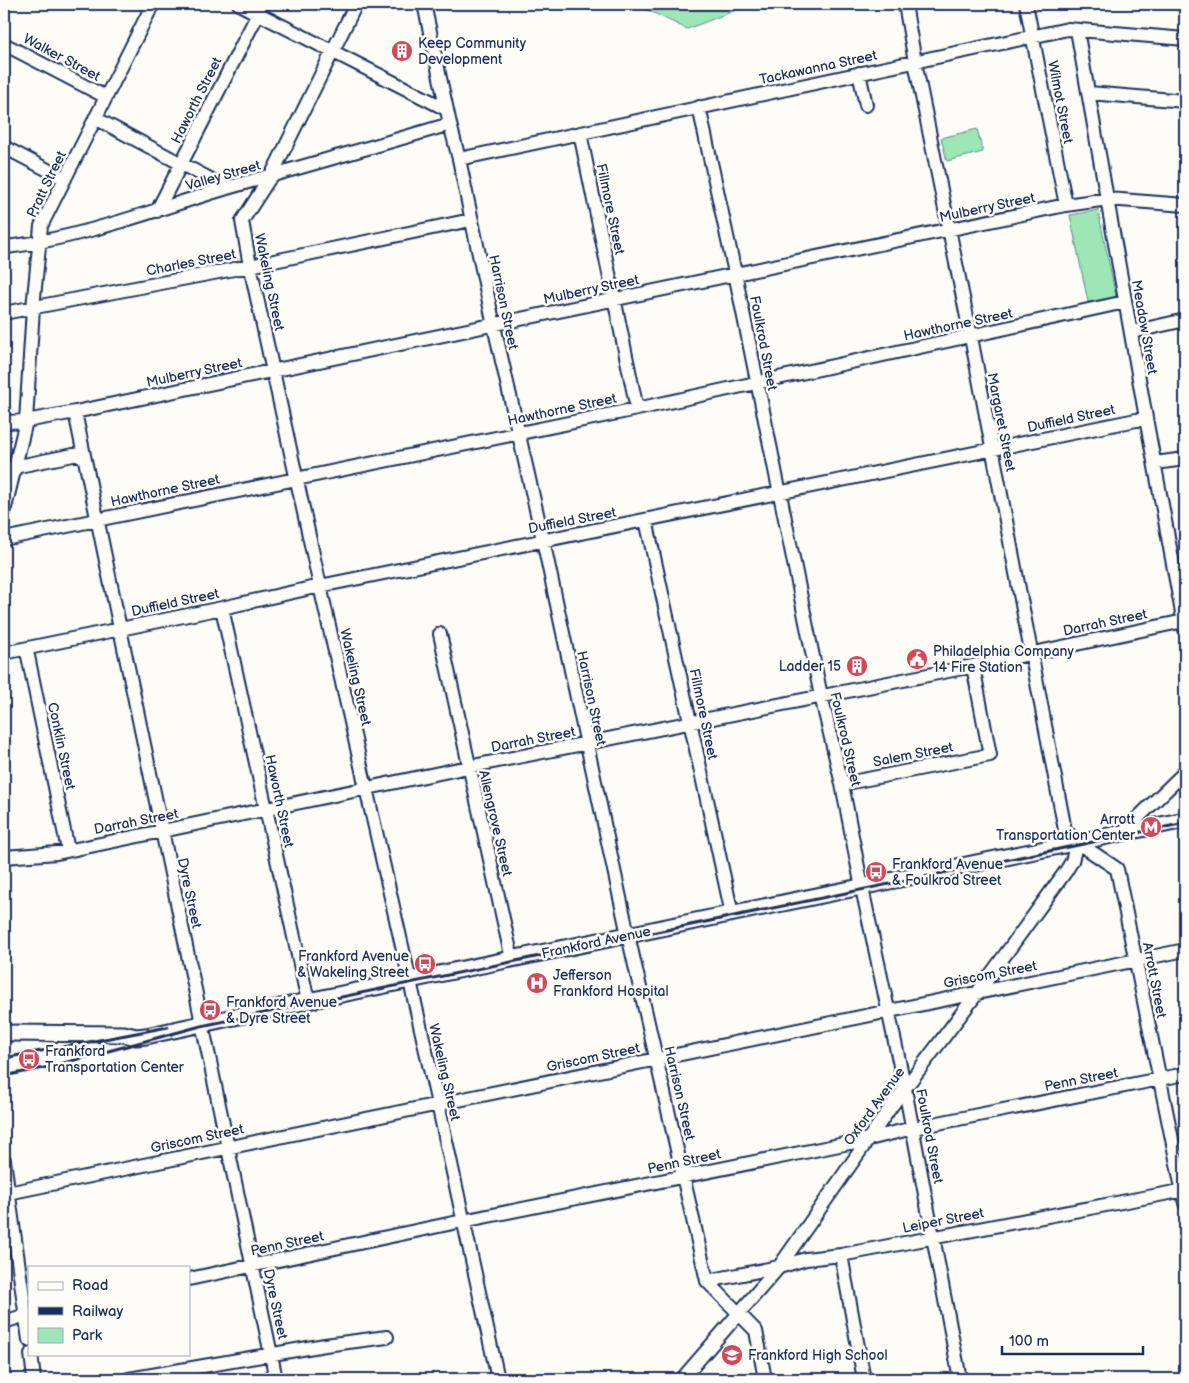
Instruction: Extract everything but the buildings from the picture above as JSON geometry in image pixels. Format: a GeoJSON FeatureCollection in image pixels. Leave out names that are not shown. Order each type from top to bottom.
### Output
{"type":"FeatureCollection","features":[{"type":"Feature","properties":{"kind":"main road","name":"Frankford Avenue"},"geometry":{"type":"LineString","coordinates":[[4,1034],[124,1034],[136,1037],[1185,820]]}},
{"type":"Feature","properties":{"kind":"street","name":"Pratt Street"},"geometry":{"type":"LineString","coordinates":[[4,512],[9,470],[26,420],[41,226],[153,4]]}},
{"type":"Feature","properties":{"kind":"street"},"geometry":{"type":"LineString","coordinates":[[239,4],[261,9],[332,51],[446,109]]}},
{"type":"Feature","properties":{"kind":"street","name":"Wakeling Street"},"geometry":{"type":"LineString","coordinates":[[356,4],[271,176],[242,221],[250,266],[320,586],[438,1104],[498,1379]]}},
{"type":"Feature","properties":{"kind":"street","name":"Harrison Street"},"geometry":{"type":"LineString","coordinates":[[424,4],[543,540],[628,935],[706,1281]]}},
{"type":"Feature","properties":{"kind":"street","name":"Margaret Street"},"geometry":{"type":"LineString","coordinates":[[904,4],[971,337],[1065,830],[1077,842]]}},
{"type":"Feature","properties":{"kind":"street","name":"Wilmot Street"},"geometry":{"type":"LineString","coordinates":[[1026,4],[1066,206]]}},
{"type":"Feature","properties":{"kind":"street","name":"Haworth Street"},"geometry":{"type":"LineString","coordinates":[[157,211],[261,9]]}},
{"type":"Feature","properties":{"kind":"street","name":"Tackawanna Street"},"geometry":{"type":"LineString","coordinates":[[459,159],[1068,29],[1185,39]]}},
{"type":"Feature","properties":{"kind":"street","name":"Meadow Street"},"geometry":{"type":"LineString","coordinates":[[1077,30],[1146,418],[1182,591],[1184,625]]}},
{"type":"Feature","properties":{"kind":"street","name":"Walker Street"},"geometry":{"type":"LineString","coordinates":[[4,44],[106,97]]}},
{"type":"Feature","properties":{"kind":"street"},"geometry":{"type":"LineString","coordinates":[[859,73],[866,105]]}},
{"type":"Feature","properties":{"kind":"street"},"geometry":{"type":"LineString","coordinates":[[1088,93],[1185,102]]}},
{"type":"Feature","properties":{"kind":"street","name":"Foulkrod Street"},"geometry":{"type":"LineString","coordinates":[[699,107],[735,273],[821,696],[842,784],[905,1089],[960,1379]]}},
{"type":"Feature","properties":{"kind":"street"},"geometry":{"type":"LineString","coordinates":[[96,118],[227,188]]}},
{"type":"Feature","properties":{"kind":"street","name":"Valley Street"},"geometry":{"type":"LineString","coordinates":[[4,246],[39,243],[157,211],[227,188],[450,124]]}},
{"type":"Feature","properties":{"kind":"street","name":"Fillmore Street"},"geometry":{"type":"LineString","coordinates":[[580,132],[637,409]]}},
{"type":"Feature","properties":{"kind":"street"},"geometry":{"type":"LineString","coordinates":[[4,147],[65,179]]}},
{"type":"Feature","properties":{"kind":"street","name":"Mulberry Street"},"geometry":{"type":"LineString","coordinates":[[4,422],[75,412],[494,326],[735,273],[1066,206],[1108,199],[1185,205]]}},
{"type":"Feature","properties":{"kind":"street","name":"Charles Street"},"geometry":{"type":"LineString","coordinates":[[4,313],[250,266],[471,220]]}},
{"type":"Feature","properties":{"kind":"street","name":"Hawthorne Street"},"geometry":{"type":"LineString","coordinates":[[4,539],[637,409],[1125,302]]}},
{"type":"Feature","properties":{"kind":"street"},"geometry":{"type":"LineString","coordinates":[[1132,332],[1185,320]]}},
{"type":"Feature","properties":{"kind":"street","name":"Dyre Street"},"geometry":{"type":"LineString","coordinates":[[75,412],[276,1379]]}},
{"type":"Feature","properties":{"kind":"street","name":"Duffield Street"},"geometry":{"type":"LineString","coordinates":[[4,653],[543,540],[1146,418]]}},
{"type":"Feature","properties":{"kind":"street"},"geometry":{"type":"LineString","coordinates":[[9,470],[83,453]]}},
{"type":"Feature","properties":{"kind":"street"},"geometry":{"type":"LineString","coordinates":[[1155,463],[1185,459]]}},
{"type":"Feature","properties":{"kind":"street","name":"Fillmore Street"},"geometry":{"type":"LineString","coordinates":[[646,520],[732,914]]}},
{"type":"Feature","properties":{"kind":"street","name":"Haworth Street"},"geometry":{"type":"LineString","coordinates":[[222,608],[308,1001]]}},
{"type":"Feature","properties":{"kind":"street","name":"Darrah Street"},"geometry":{"type":"LineString","coordinates":[[4,856],[58,853],[468,767],[1031,653],[1184,625]]}},
{"type":"Feature","properties":{"kind":"street","name":"Allengrove Street"},"geometry":{"type":"LineString","coordinates":[[440,634],[512,959]]}},
{"type":"Feature","properties":{"kind":"street","name":"Conklin Street"},"geometry":{"type":"LineString","coordinates":[[25,648],[68,850]]}},
{"type":"Feature","properties":{"kind":"street","name":"Salem Street"},"geometry":{"type":"LineString","coordinates":[[842,784],[990,755],[972,666]]}},
{"type":"Feature","properties":{"kind":"street"},"geometry":{"type":"LineString","coordinates":[[1122,833],[1185,772]]}},
{"type":"Feature","properties":{"kind":"street","name":"Arrott Street"},"geometry":{"type":"LineString","coordinates":[[1077,842],[1117,869],[1184,1195]]}},
{"type":"Feature","properties":{"kind":"street","name":"Oxford Avenue"},"geometry":{"type":"LineString","coordinates":[[682,1379],[779,1267],[868,1139],[1066,871],[1072,861],[1077,842]]}},
{"type":"Feature","properties":{"kind":"street","name":"Griscom Street"},"geometry":{"type":"LineString","coordinates":[[8,1193],[1185,950]]}},
{"type":"Feature","properties":{"kind":"street","name":"Penn Street"},"geometry":{"type":"LineString","coordinates":[[190,1279],[868,1139],[913,1128],[1185,1074]]}},
{"type":"Feature","properties":{"kind":"street"},"geometry":{"type":"LineString","coordinates":[[4,1160],[28,1327]]}},
{"type":"Feature","properties":{"kind":"street","name":"Leiper Street"},"geometry":{"type":"LineString","coordinates":[[706,1281],[779,1267],[806,1259],[841,1255],[934,1237],[1184,1195]]}},
{"type":"Feature","properties":{"kind":"street"},"geometry":{"type":"LineString","coordinates":[[841,1255],[864,1379]]}},
{"type":"Feature","properties":{"kind":"street"},"geometry":{"type":"LineString","coordinates":[[706,1281],[756,1331],[765,1379]]}},
{"type":"Feature","properties":{"kind":"street"},"geometry":{"type":"LineString","coordinates":[[4,1322],[27,1314]]}},
{"type":"Feature","properties":{"kind":"street"},"geometry":{"type":"LineString","coordinates":[[129,1379],[387,1336]]}},
{"type":"Feature","properties":{"kind":"street"},"geometry":{"type":"LineString","coordinates":[[31,1356],[34,1379]]}},
{"type":"Feature","properties":{"kind":"green space"},"geometry":{"type":"Polygon","coordinates":[[[635,4],[752,4],[687,29],[635,4]]]}},
{"type":"Feature","properties":{"kind":"green space"},"geometry":{"type":"Polygon","coordinates":[[[977,129],[983,152],[947,161],[941,138],[977,129]]]}},
{"type":"Feature","properties":{"kind":"green space"},"geometry":{"type":"Polygon","coordinates":[[[1098,210],[1116,297],[1088,302],[1070,215],[1098,210]]]}},
{"type":"Feature","properties":{"kind":"railway"},"geometry":{"type":"LineString","coordinates":[[4,1076],[49,1067],[201,1026],[1185,823]]}},
{"type":"Feature","properties":{"kind":"railway"},"geometry":{"type":"LineString","coordinates":[[4,1058],[168,1027]]}},
{"type":"Feature","properties":{"kind":"place","name":"Keep Community Development"},"geometry":{"type":"Point","coordinates":[402,51]}},
{"type":"Feature","properties":{"kind":"place","name":"Philadelphia Company 14 Fire Station"},"geometry":{"type":"Point","coordinates":[917,659]}},
{"type":"Feature","properties":{"kind":"place","name":"Ladder 15"},"geometry":{"type":"Point","coordinates":[857,666]}},
{"type":"Feature","properties":{"kind":"place","name":"Arrott Transportation Center"},"geometry":{"type":"Point","coordinates":[1151,827]}},
{"type":"Feature","properties":{"kind":"place","name":"Frankford Avenue & Foulkrod Street"},"geometry":{"type":"Point","coordinates":[876,872]}},
{"type":"Feature","properties":{"kind":"place","name":"Frankford Avenue & Wakeling Street"},"geometry":{"type":"Point","coordinates":[425,964]}},
{"type":"Feature","properties":{"kind":"place","name":"Jefferson Frankford Hospital"},"geometry":{"type":"Point","coordinates":[537,983]}},
{"type":"Feature","properties":{"kind":"place","name":"Frankford Avenue & Dyre Street"},"geometry":{"type":"Point","coordinates":[210,1010]}},
{"type":"Feature","properties":{"kind":"place","name":"Frankford Transportation Center"},"geometry":{"type":"Point","coordinates":[29,1059]}},
{"type":"Feature","properties":{"kind":"place","name":"Frankford High School"},"geometry":{"type":"Point","coordinates":[732,1355]}}]}
